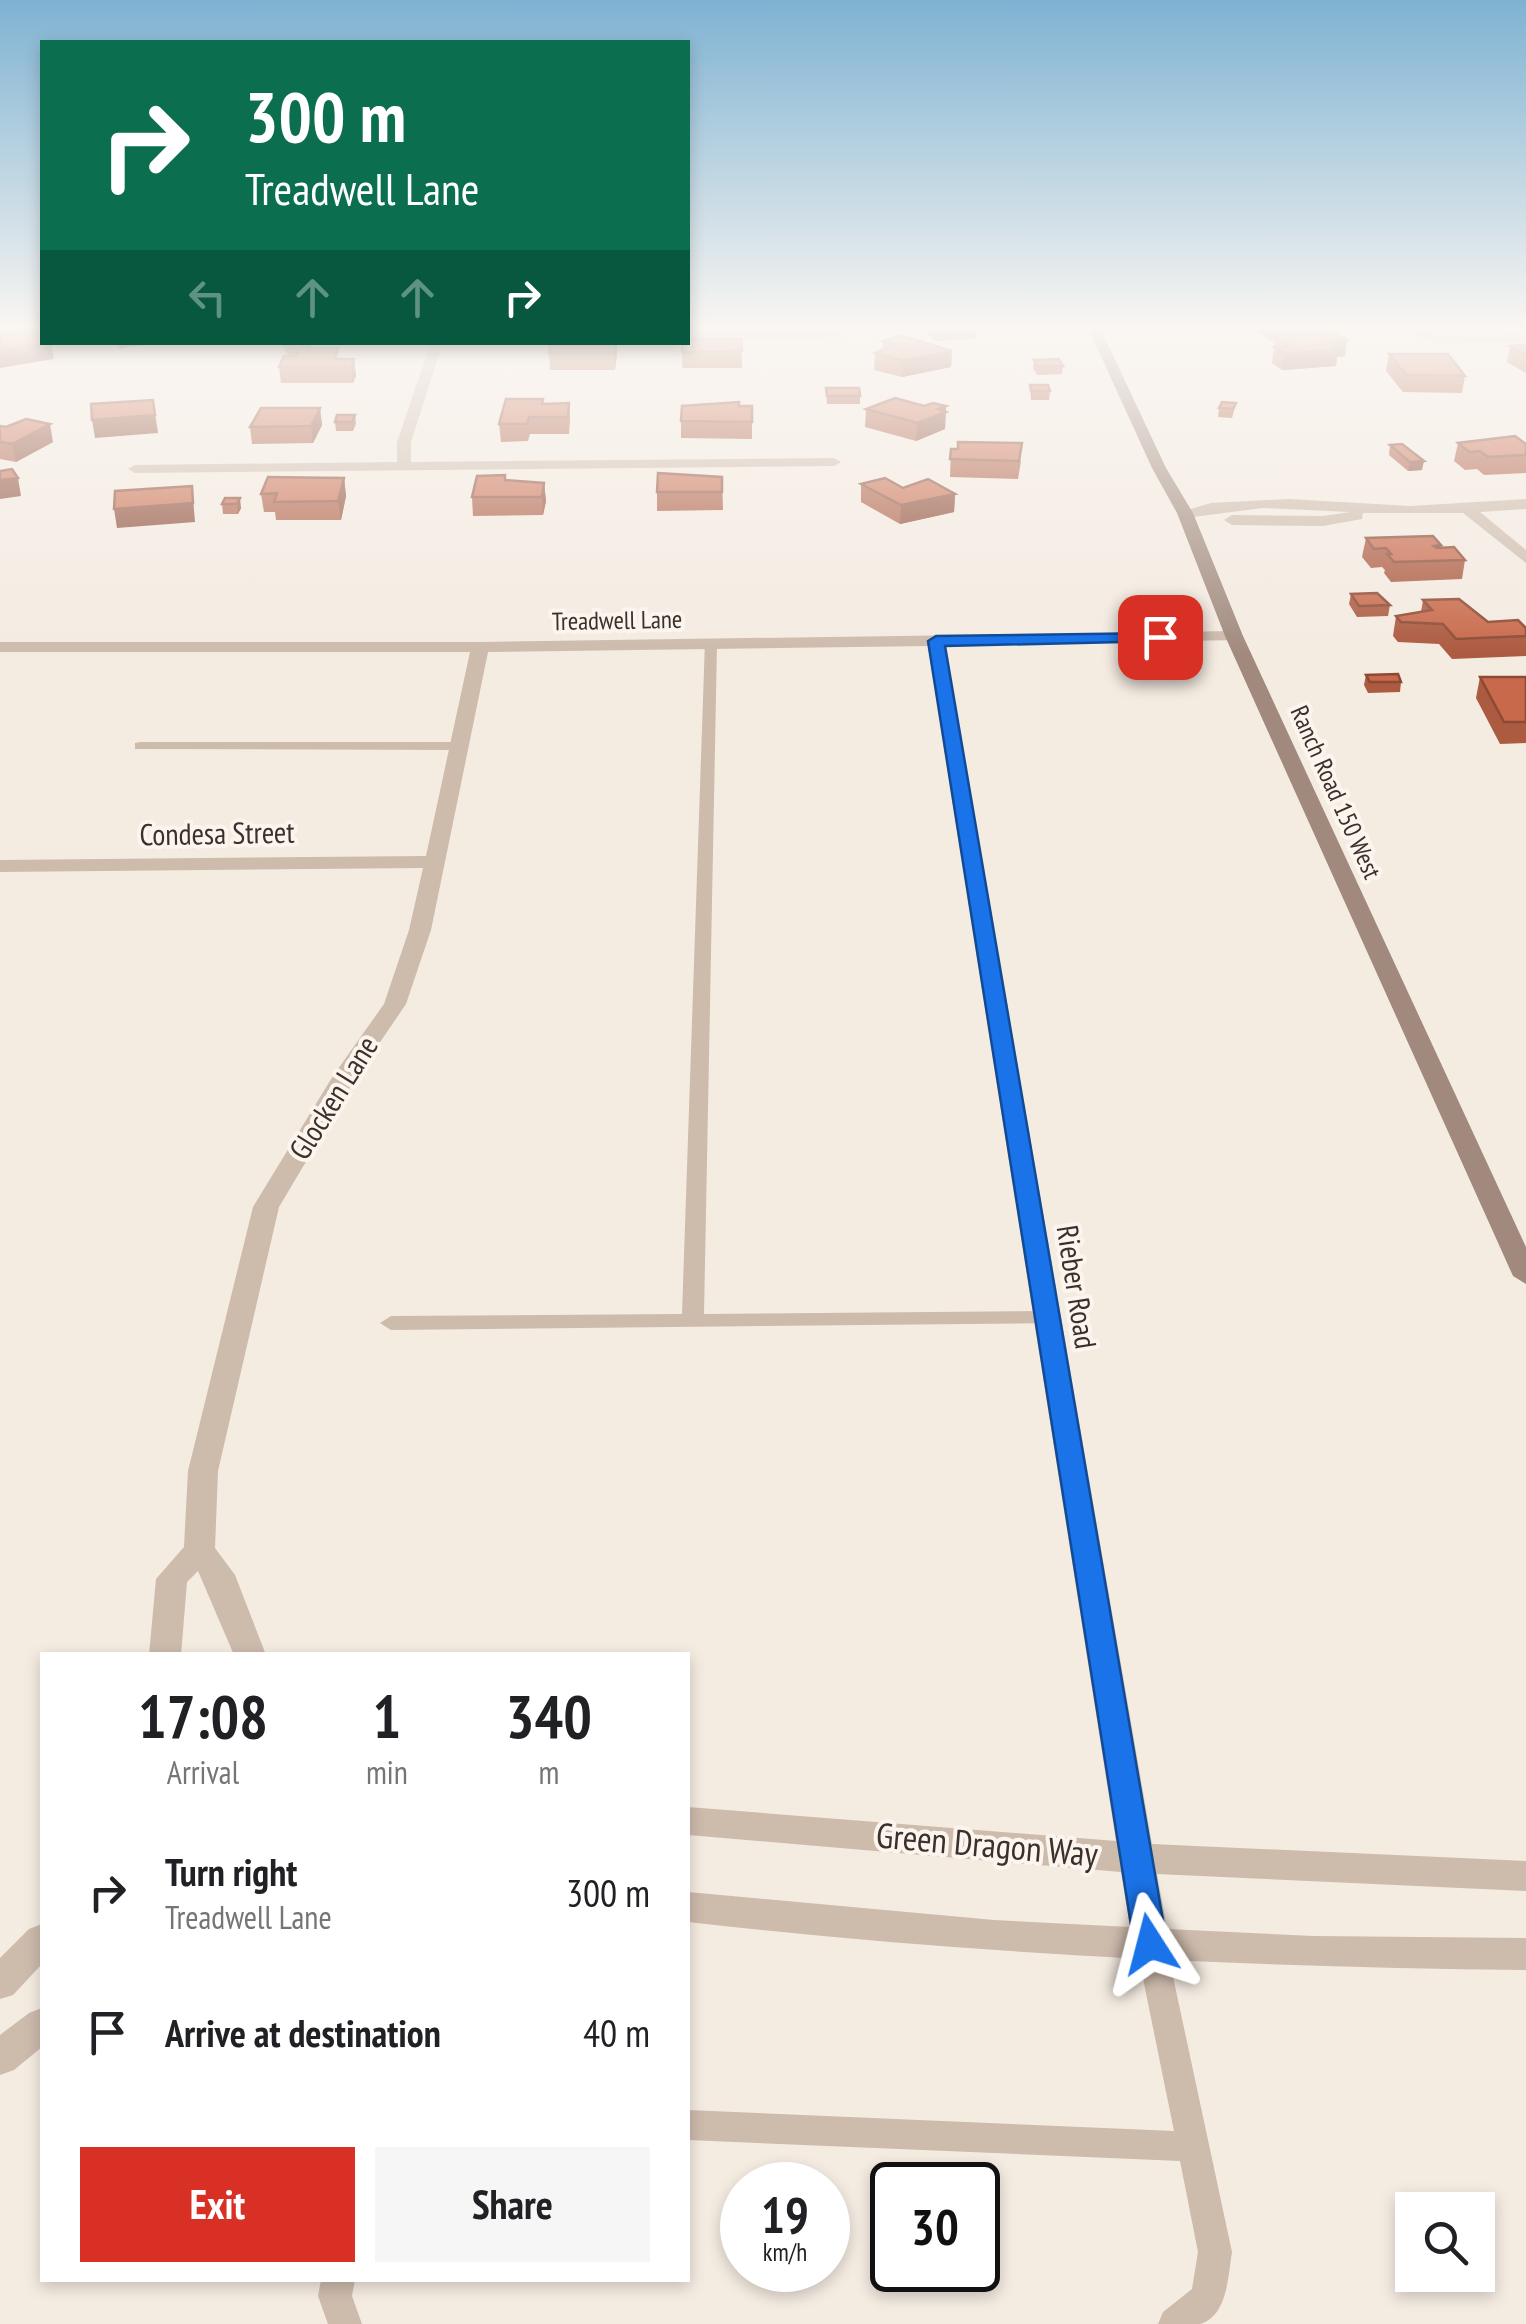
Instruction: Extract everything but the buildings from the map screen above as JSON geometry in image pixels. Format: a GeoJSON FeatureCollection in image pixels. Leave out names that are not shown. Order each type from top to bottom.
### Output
{"type":"FeatureCollection","features":[{"type":"Feature","properties":{"kind":"main road","name":"Ranch Road 150 West"},"geometry":{"type":"LineString","coordinates":[[1145,438],[1185,513],[1234,636],[1526,1276]]}},
{"type":"Feature","properties":{"kind":"street"},"geometry":{"type":"LineString","coordinates":[[404,466],[405,438]]}},
{"type":"Feature","properties":{"kind":"street"},"geometry":{"type":"LineString","coordinates":[[135,469],[834,462]]}},
{"type":"Feature","properties":{"kind":"street"},"geometry":{"type":"LineString","coordinates":[[1185,513],[1230,520],[1323,521],[1391,510],[1526,504]]}},
{"type":"Feature","properties":{"kind":"street"},"geometry":{"type":"LineString","coordinates":[[1467,509],[1526,558]]}},
{"type":"Feature","properties":{"kind":"street","name":"Treadwell Lane"},"geometry":{"type":"LineString","coordinates":[[0,647],[710,644],[1234,636]]}},
{"type":"Feature","properties":{"kind":"street","name":"Rieber Road"},"geometry":{"type":"LineString","coordinates":[[936,641],[1150,1944]]}},
{"type":"Feature","properties":{"kind":"street","name":"Glocken Lane"},"geometry":{"type":"LineString","coordinates":[[199,1550],[203,1471],[266,1207],[344,1076],[395,1004],[420,930],[480,646]]}},
{"type":"Feature","properties":{"kind":"street","name":"Condesa Street"},"geometry":{"type":"LineString","coordinates":[[0,866],[434,862]]}},
{"type":"Feature","properties":{"kind":"street"},"geometry":{"type":"LineString","coordinates":[[165,1652],[172,1579],[199,1550],[220,1576],[249,1652]]}},
{"type":"Feature","properties":{"kind":"street","name":"Green Dragon Way"},"geometry":{"type":"LineString","coordinates":[[690,1821],[1137,1858],[1526,1876]]}},
{"type":"Feature","properties":{"kind":"street"},"geometry":{"type":"LineString","coordinates":[[690,1907],[994,1936],[1313,1952],[1526,1954]]}},
{"type":"Feature","properties":{"kind":"street"},"geometry":{"type":"LineString","coordinates":[[0,1983],[40,1942]]}},
{"type":"Feature","properties":{"kind":"street"},"geometry":{"type":"LineString","coordinates":[[0,2058],[40,2027]]}},
{"type":"Feature","properties":{"kind":"lane"},"geometry":{"type":"LineString","coordinates":[[693,1321],[710,644]]}},
{"type":"Feature","properties":{"kind":"lane"},"geometry":{"type":"LineString","coordinates":[[140,746],[459,746]]}},
{"type":"Feature","properties":{"kind":"lane"},"geometry":{"type":"LineString","coordinates":[[391,1324],[1048,1318]]}},
{"type":"Feature","properties":{"kind":"lane"},"geometry":{"type":"LineString","coordinates":[[1150,1944],[1215,2252],[1208,2298],[1175,2324]]}},
{"type":"Feature","properties":{"kind":"lane"},"geometry":{"type":"LineString","coordinates":[[690,2125],[1195,2147]]}},
{"type":"Feature","properties":{"kind":"lane"},"geometry":{"type":"LineString","coordinates":[[338,2282],[335,2296],[345,2324]]}},
{"type":"Feature","properties":{"kind":"route"},"geometry":{"type":"LineString","coordinates":[[1150,1944],[936,641],[1160,637]]}}]}
